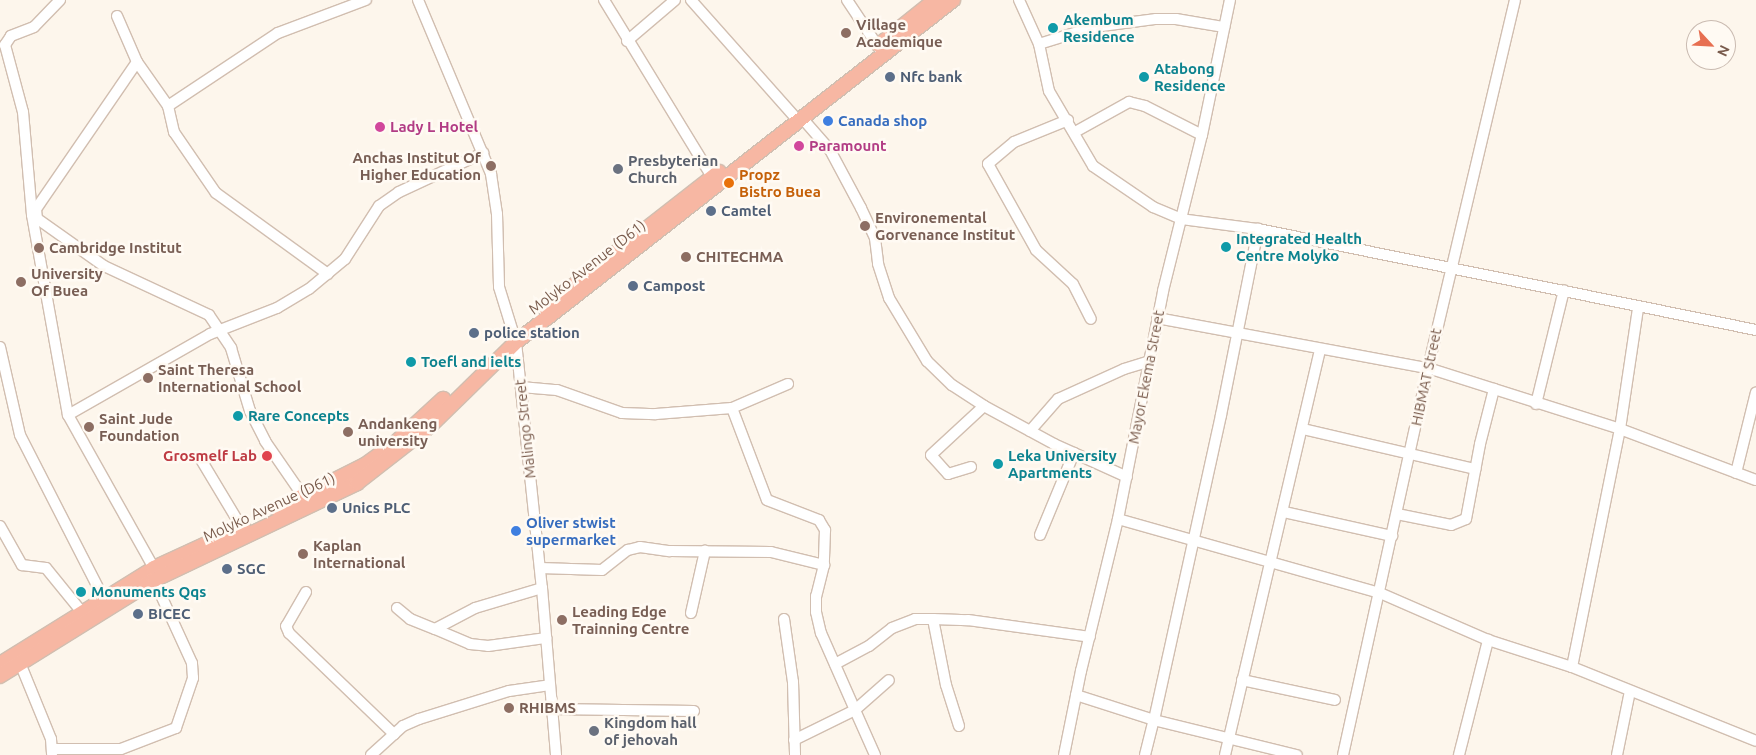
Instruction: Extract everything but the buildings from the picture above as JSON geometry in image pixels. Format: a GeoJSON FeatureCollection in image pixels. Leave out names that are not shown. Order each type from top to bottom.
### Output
{"type":"FeatureCollection","features":[{"type":"Feature","properties":{"kind":"highway","name":"Molyko Avenue (D61)"},"geometry":{"type":"LineString","coordinates":[[154,574],[357,484],[430,426],[515,337],[880,50],[935,0]]}},
{"type":"Feature","properties":{"kind":"highway","name":"Molyko Avenue (D61)"},"geometry":{"type":"LineString","coordinates":[[880,50],[953,0]]}},
{"type":"Feature","properties":{"kind":"highway","name":"Molyko Avenue (D61)"},"geometry":{"type":"LineString","coordinates":[[0,676],[106,603],[154,574],[356,470],[394,444],[515,337],[712,177],[797,116]]}},
{"type":"Feature","properties":{"kind":"highway","name":"Molyko Avenue (D61)"},"geometry":{"type":"LineString","coordinates":[[0,664],[81,611],[106,603]]}},
{"type":"Feature","properties":{"kind":"street"},"geometry":{"type":"LineString","coordinates":[[20,663],[52,752],[122,749],[176,728],[193,678],[192,663],[154,574],[68,415],[35,217],[23,109],[5,45],[11,36],[31,29],[60,0]]}},
{"type":"Feature","properties":{"kind":"street"},"geometry":{"type":"LineString","coordinates":[[168,106],[278,33],[366,0]]}},
{"type":"Feature","properties":{"kind":"street","name":"Malingo Street"},"geometry":{"type":"LineString","coordinates":[[418,0],[491,174],[496,204],[499,286],[515,337],[521,387],[542,588],[556,755]]}},
{"type":"Feature","properties":{"kind":"street"},"geometry":{"type":"LineString","coordinates":[[604,0],[627,41],[663,92],[712,177]]}},
{"type":"Feature","properties":{"kind":"street"},"geometry":{"type":"LineString","coordinates":[[627,41],[675,0]]}},
{"type":"Feature","properties":{"kind":"street"},"geometry":{"type":"LineString","coordinates":[[691,0],[830,150],[875,238],[878,264],[889,298],[911,336],[943,378],[984,406],[1030,431],[1127,476]]}},
{"type":"Feature","properties":{"kind":"street"},"geometry":{"type":"LineString","coordinates":[[847,0],[880,50]]}},
{"type":"Feature","properties":{"kind":"street"},"geometry":{"type":"LineString","coordinates":[[1019,0],[1039,44],[1049,91],[1068,120],[1093,166],[1108,179],[1181,219],[1258,229],[1564,290],[1638,308],[1756,330]]}},
{"type":"Feature","properties":{"kind":"street","name":"Mayor Ekema Street"},"geometry":{"type":"LineString","coordinates":[[1064,755],[1076,695],[1118,519],[1157,318],[1202,135],[1230,0]]}},
{"type":"Feature","properties":{"kind":"street","name":"HIBMAT Street"},"geometry":{"type":"LineString","coordinates":[[1342,755],[1380,593],[1428,368],[1516,0]]}},
{"type":"Feature","properties":{"kind":"street"},"geometry":{"type":"LineString","coordinates":[[117,16],[137,62],[168,106],[174,132],[223,201],[328,274]]}},
{"type":"Feature","properties":{"kind":"street"},"geometry":{"type":"LineString","coordinates":[[1039,44],[1094,27],[1156,20],[1176,19],[1224,27]]}},
{"type":"Feature","properties":{"kind":"street"},"geometry":{"type":"LineString","coordinates":[[35,217],[36,209],[137,62]]}},
{"type":"Feature","properties":{"kind":"street"},"geometry":{"type":"LineString","coordinates":[[1074,132],[1129,102],[1145,106],[1202,135]]}},
{"type":"Feature","properties":{"kind":"street"},"geometry":{"type":"LineString","coordinates":[[1068,120],[1014,142],[988,164],[1036,250],[1073,284],[1091,319]]}},
{"type":"Feature","properties":{"kind":"street"},"geometry":{"type":"LineString","coordinates":[[68,415],[210,334],[220,332],[277,308],[328,274],[345,259],[379,206],[399,192],[483,153]]}},
{"type":"Feature","properties":{"kind":"street"},"geometry":{"type":"LineString","coordinates":[[35,217],[104,266],[209,315],[231,348],[253,419],[274,456],[303,496]]}},
{"type":"Feature","properties":{"kind":"street"},"geometry":{"type":"LineString","coordinates":[[1145,755],[1195,540],[1258,229]]}},
{"type":"Feature","properties":{"kind":"street"},"geometry":{"type":"LineString","coordinates":[[1536,404],[1564,290]]}},
{"type":"Feature","properties":{"kind":"street"},"geometry":{"type":"LineString","coordinates":[[1572,667],[1620,429],[1638,308]]}},
{"type":"Feature","properties":{"kind":"street"},"geometry":{"type":"LineString","coordinates":[[1157,318],[1238,335],[1428,368],[1536,404],[1620,429],[1756,480]]}},
{"type":"Feature","properties":{"kind":"street"},"geometry":{"type":"LineString","coordinates":[[0,347],[20,435],[106,603]]}},
{"type":"Feature","properties":{"kind":"street"},"geometry":{"type":"LineString","coordinates":[[1224,755],[1270,560],[1284,512],[1320,350]]}},
{"type":"Feature","properties":{"kind":"street"},"geometry":{"type":"LineString","coordinates":[[1030,431],[1058,399],[1124,369],[1150,361]]}},
{"type":"Feature","properties":{"kind":"street"},"geometry":{"type":"LineString","coordinates":[[521,387],[557,390],[622,413],[732,408],[788,384]]}},
{"type":"Feature","properties":{"kind":"street"},"geometry":{"type":"LineString","coordinates":[[1397,514],[1460,524],[1466,519],[1475,469],[1494,389]]}},
{"type":"Feature","properties":{"kind":"street"},"geometry":{"type":"LineString","coordinates":[[1736,473],[1756,392]]}},
{"type":"Feature","properties":{"kind":"street"},"geometry":{"type":"LineString","coordinates":[[971,467],[948,474],[932,456],[984,406]]}},
{"type":"Feature","properties":{"kind":"street"},"geometry":{"type":"LineString","coordinates":[[732,408],[766,500],[819,520],[825,530],[824,565],[816,596],[816,612],[821,633],[875,755]]}},
{"type":"Feature","properties":{"kind":"street"},"geometry":{"type":"LineString","coordinates":[[1303,429],[1409,456],[1475,469]]}},
{"type":"Feature","properties":{"kind":"street"},"geometry":{"type":"LineString","coordinates":[[1040,535],[1074,453]]}},
{"type":"Feature","properties":{"kind":"street"},"geometry":{"type":"LineString","coordinates":[[200,458],[242,528]]}},
{"type":"Feature","properties":{"kind":"street"},"geometry":{"type":"LineString","coordinates":[[1284,512],[1392,536]]}},
{"type":"Feature","properties":{"kind":"street"},"geometry":{"type":"LineString","coordinates":[[1118,519],[1270,560],[1380,593],[1488,640],[1572,667],[1756,741]]}},
{"type":"Feature","properties":{"kind":"street"},"geometry":{"type":"LineString","coordinates":[[0,526],[22,565],[46,568],[81,611]]}},
{"type":"Feature","properties":{"kind":"street"},"geometry":{"type":"LineString","coordinates":[[540,568],[602,570],[633,547],[771,552],[824,565]]}},
{"type":"Feature","properties":{"kind":"street"},"geometry":{"type":"LineString","coordinates":[[691,613],[705,551]]}},
{"type":"Feature","properties":{"kind":"street"},"geometry":{"type":"LineString","coordinates":[[435,629],[481,606],[542,588]]}},
{"type":"Feature","properties":{"kind":"street"},"geometry":{"type":"LineString","coordinates":[[306,592],[286,626],[290,633],[394,734]]}},
{"type":"Feature","properties":{"kind":"street"},"geometry":{"type":"LineString","coordinates":[[397,608],[410,619],[470,644],[488,646],[546,638]]}},
{"type":"Feature","properties":{"kind":"street"},"geometry":{"type":"LineString","coordinates":[[784,618],[793,682],[795,755]]}},
{"type":"Feature","properties":{"kind":"street"},"geometry":{"type":"LineString","coordinates":[[835,664],[869,646],[892,628],[916,619],[993,623],[1090,637]]}},
{"type":"Feature","properties":{"kind":"street"},"geometry":{"type":"LineString","coordinates":[[933,619],[946,685],[959,726]]}},
{"type":"Feature","properties":{"kind":"street"},"geometry":{"type":"LineString","coordinates":[[1459,755],[1488,640]]}},
{"type":"Feature","properties":{"kind":"street"},"geometry":{"type":"LineString","coordinates":[[794,740],[856,710],[889,680]]}},
{"type":"Feature","properties":{"kind":"street"},"geometry":{"type":"LineString","coordinates":[[1242,680],[1335,700]]}},
{"type":"Feature","properties":{"kind":"street"},"geometry":{"type":"LineString","coordinates":[[371,755],[403,726],[454,706],[509,691],[550,684]]}},
{"type":"Feature","properties":{"kind":"street"},"geometry":{"type":"LineString","coordinates":[[1617,755],[1630,691]]}},
{"type":"Feature","properties":{"kind":"street"},"geometry":{"type":"LineString","coordinates":[[1076,695],[1154,720],[1228,740],[1296,755]]}},
{"type":"Feature","properties":{"kind":"street"},"geometry":{"type":"LineString","coordinates":[[552,709],[694,711]]}},
{"type":"Feature","properties":{"kind":"place","name":"Akembum Residence"},"geometry":{"type":"Point","coordinates":[1053,28]}},
{"type":"Feature","properties":{"kind":"place","name":"Village Academique"},"geometry":{"type":"Point","coordinates":[846,33]}},
{"type":"Feature","properties":{"kind":"place","name":"Nfc bank"},"geometry":{"type":"Point","coordinates":[890,77]}},
{"type":"Feature","properties":{"kind":"place","name":"Atabong Residence"},"geometry":{"type":"Point","coordinates":[1144,77]}},
{"type":"Feature","properties":{"kind":"place","name":"Canada shop"},"geometry":{"type":"Point","coordinates":[828,121]}},
{"type":"Feature","properties":{"kind":"place","name":"Lady L Hotel"},"geometry":{"type":"Point","coordinates":[380,127]}},
{"type":"Feature","properties":{"kind":"place","name":"Paramount"},"geometry":{"type":"Point","coordinates":[799,146]}},
{"type":"Feature","properties":{"kind":"place","name":"Anchas Institut Of Higher Education"},"geometry":{"type":"Point","coordinates":[491,166]}},
{"type":"Feature","properties":{"kind":"place","name":"Presbyterian Church"},"geometry":{"type":"Point","coordinates":[618,169]}},
{"type":"Feature","properties":{"kind":"place","name":"Propz Bistro Buea"},"geometry":{"type":"Point","coordinates":[729,183]}},
{"type":"Feature","properties":{"kind":"place","name":"Camtel"},"geometry":{"type":"Point","coordinates":[711,211]}},
{"type":"Feature","properties":{"kind":"place","name":"Environemental Gorvenance Institut"},"geometry":{"type":"Point","coordinates":[865,226]}},
{"type":"Feature","properties":{"kind":"place","name":"Integrated Health Centre Molyko"},"geometry":{"type":"Point","coordinates":[1226,247]}},
{"type":"Feature","properties":{"kind":"place","name":"Cambridge Institut"},"geometry":{"type":"Point","coordinates":[39,248]}},
{"type":"Feature","properties":{"kind":"place","name":"CHITECHMA"},"geometry":{"type":"Point","coordinates":[686,257]}},
{"type":"Feature","properties":{"kind":"place","name":"University Of Buea"},"geometry":{"type":"Point","coordinates":[21,282]}},
{"type":"Feature","properties":{"kind":"place","name":"Campost"},"geometry":{"type":"Point","coordinates":[633,286]}},
{"type":"Feature","properties":{"kind":"place","name":"police station"},"geometry":{"type":"Point","coordinates":[474,333]}},
{"type":"Feature","properties":{"kind":"place","name":"Toefl and ielts"},"geometry":{"type":"Point","coordinates":[411,362]}},
{"type":"Feature","properties":{"kind":"place","name":"Saint Theresa International School"},"geometry":{"type":"Point","coordinates":[148,378]}},
{"type":"Feature","properties":{"kind":"place","name":"Rare Concepts"},"geometry":{"type":"Point","coordinates":[238,416]}},
{"type":"Feature","properties":{"kind":"place","name":"Saint Jude Foundation"},"geometry":{"type":"Point","coordinates":[89,427]}},
{"type":"Feature","properties":{"kind":"place","name":"Andankeng university"},"geometry":{"type":"Point","coordinates":[348,432]}},
{"type":"Feature","properties":{"kind":"place","name":"Grosmelf Lab"},"geometry":{"type":"Point","coordinates":[267,456]}},
{"type":"Feature","properties":{"kind":"place","name":"Leka University Apartments"},"geometry":{"type":"Point","coordinates":[998,464]}},
{"type":"Feature","properties":{"kind":"place","name":"Unics PLC"},"geometry":{"type":"Point","coordinates":[332,508]}},
{"type":"Feature","properties":{"kind":"place","name":"Oliver stwist supermarket"},"geometry":{"type":"Point","coordinates":[516,531]}},
{"type":"Feature","properties":{"kind":"place","name":"Kaplan International"},"geometry":{"type":"Point","coordinates":[303,554]}},
{"type":"Feature","properties":{"kind":"place","name":"SGC"},"geometry":{"type":"Point","coordinates":[227,569]}},
{"type":"Feature","properties":{"kind":"place","name":"Monuments Qqs"},"geometry":{"type":"Point","coordinates":[81,592]}},
{"type":"Feature","properties":{"kind":"place","name":"BICEC"},"geometry":{"type":"Point","coordinates":[138,614]}},
{"type":"Feature","properties":{"kind":"place","name":"Leading Edge Trainning Centre"},"geometry":{"type":"Point","coordinates":[562,620]}},
{"type":"Feature","properties":{"kind":"place","name":"RHIBMS"},"geometry":{"type":"Point","coordinates":[509,708]}},
{"type":"Feature","properties":{"kind":"place","name":"Kingdom hall of jehovah"},"geometry":{"type":"Point","coordinates":[594,731]}}]}
